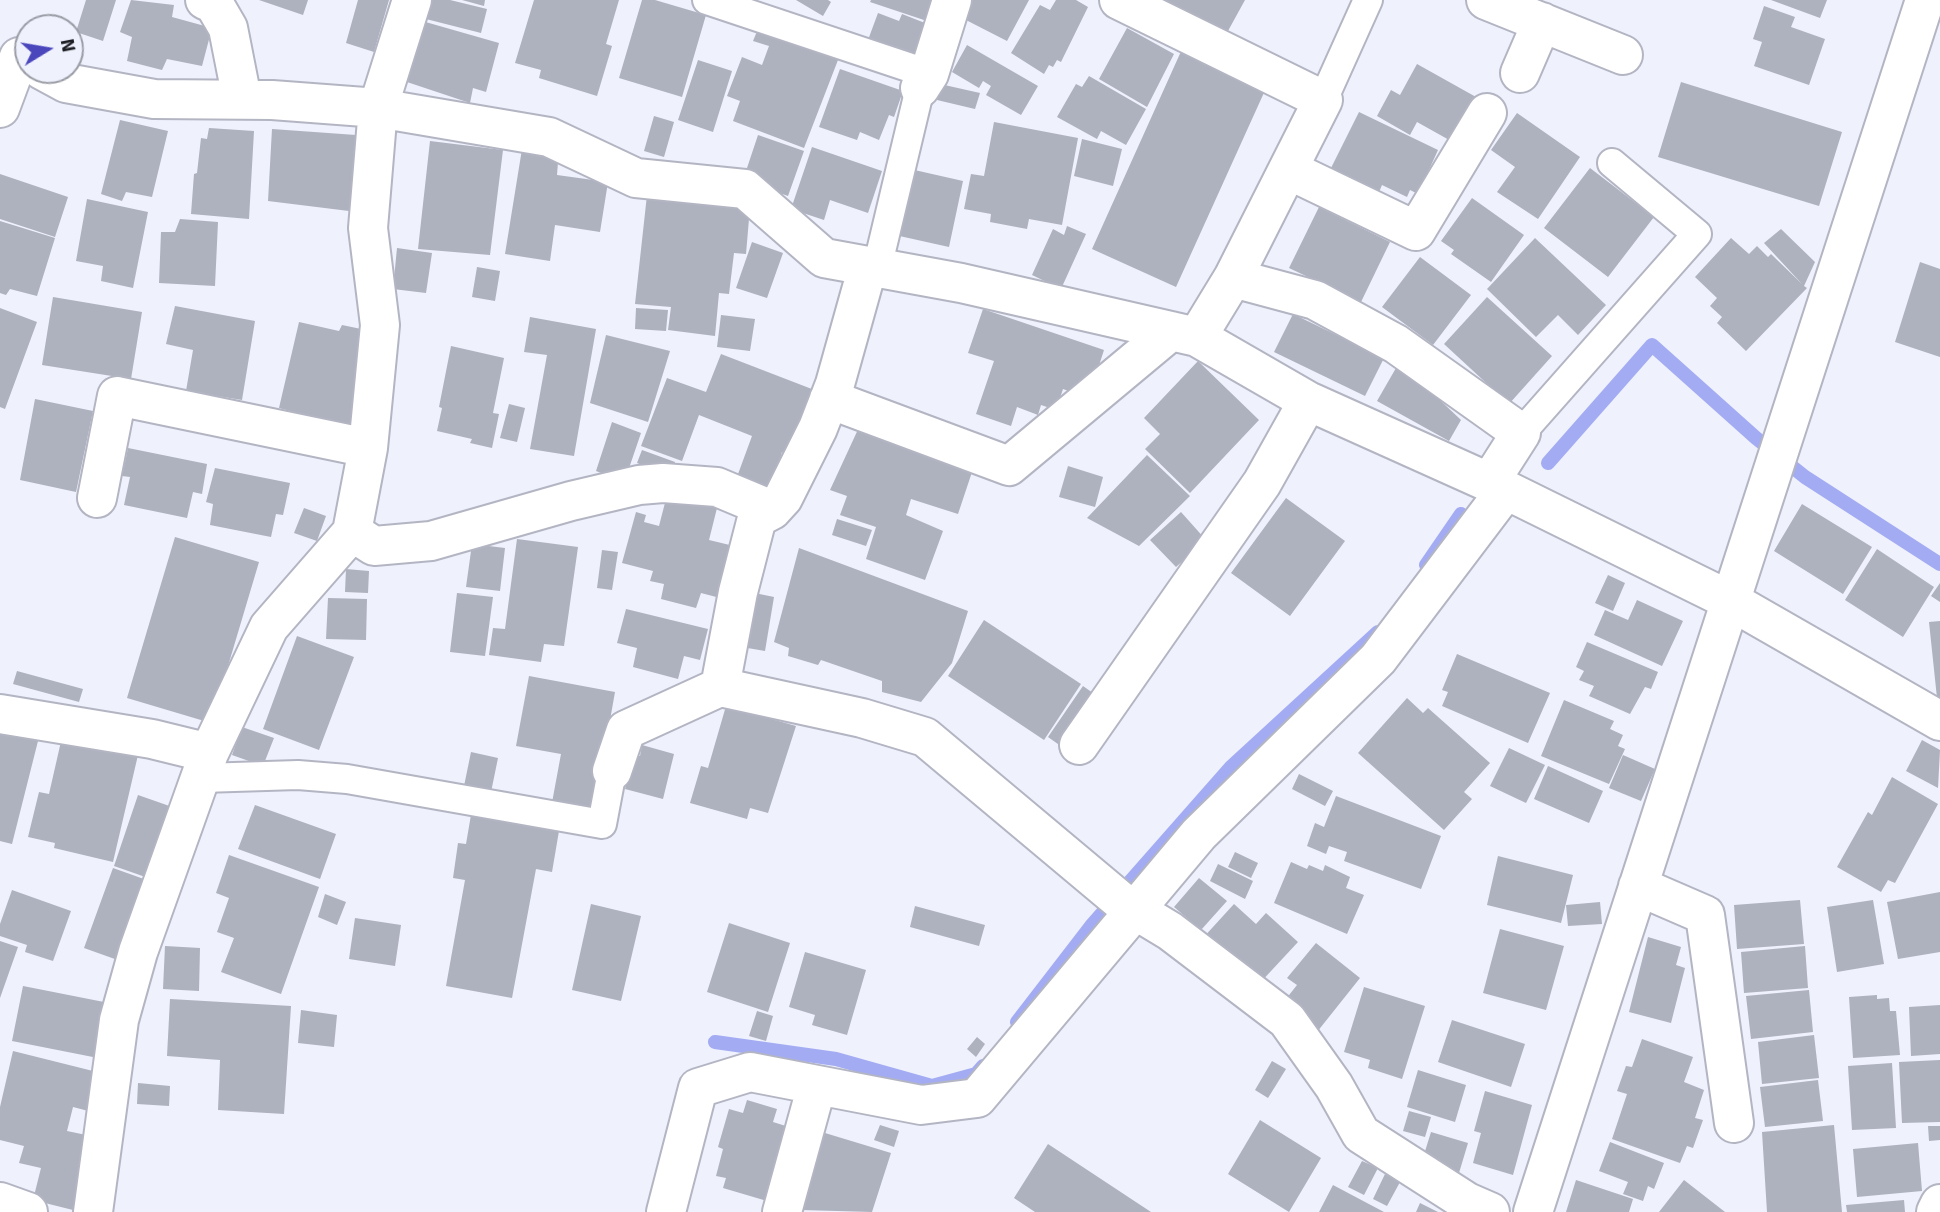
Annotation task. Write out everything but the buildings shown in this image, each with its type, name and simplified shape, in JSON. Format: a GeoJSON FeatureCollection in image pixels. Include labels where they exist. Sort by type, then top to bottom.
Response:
{"type":"FeatureCollection","features":[{"type":"Feature","properties":{"kind":"street"},"geometry":{"type":"LineString","coordinates":[[205,0],[214,4],[229,28],[242,99]]}},
{"type":"Feature","properties":{"kind":"street"},"geometry":{"type":"LineString","coordinates":[[93,1212],[119,1020],[138,952],[206,766],[269,627],[352,532],[368,448],[380,326],[368,228],[378,108],[412,0]]}},
{"type":"Feature","properties":{"kind":"street"},"geometry":{"type":"LineString","coordinates":[[925,81],[952,0]]}},
{"type":"Feature","properties":{"kind":"street"},"geometry":{"type":"LineString","coordinates":[[829,399],[1009,466],[1184,334],[1233,278],[1323,100],[1119,0]]}},
{"type":"Feature","properties":{"kind":"street"},"geometry":{"type":"LineString","coordinates":[[1486,0],[1623,55]]}},
{"type":"Feature","properties":{"kind":"street"},"geometry":{"type":"LineString","coordinates":[[1534,1212],[1925,0]]}},
{"type":"Feature","properties":{"kind":"street"},"geometry":{"type":"LineString","coordinates":[[1520,73],[1542,22]]}},
{"type":"Feature","properties":{"kind":"street"},"geometry":{"type":"LineString","coordinates":[[0,108],[14,77]]}},
{"type":"Feature","properties":{"kind":"street"},"geometry":{"type":"LineString","coordinates":[[71,84],[153,99],[242,99],[378,108],[549,136],[636,178],[745,189],[824,258],[961,283],[1184,334],[1308,401],[1498,487],[1730,600],[1940,721]]}},
{"type":"Feature","properties":{"kind":"street"},"geometry":{"type":"LineString","coordinates":[[1289,170],[1416,230],[1487,113]]}},
{"type":"Feature","properties":{"kind":"street"},"geometry":{"type":"LineString","coordinates":[[720,687],[738,592],[757,518],[772,510],[783,498],[804,459],[829,399],[873,267]]}},
{"type":"Feature","properties":{"kind":"street"},"geometry":{"type":"LineString","coordinates":[[666,1212],[698,1088],[750,1072],[921,1105],[977,1098],[1119,899],[1199,834],[1378,659],[1498,487],[1521,433],[1396,344],[1315,300],[1233,278]]}},
{"type":"Feature","properties":{"kind":"street"},"geometry":{"type":"LineString","coordinates":[[97,498],[117,396],[368,448]]}},
{"type":"Feature","properties":{"kind":"street"},"geometry":{"type":"LineString","coordinates":[[1079,745],[1262,483],[1308,401]]}},
{"type":"Feature","properties":{"kind":"street"},"geometry":{"type":"LineString","coordinates":[[352,532],[374,546],[431,541],[571,501],[639,485],[663,483],[717,487],[772,510]]}},
{"type":"Feature","properties":{"kind":"street"},"geometry":{"type":"LineString","coordinates":[[612,771],[626,730],[720,687],[862,718],[925,737],[1119,899],[1170,931],[1287,1020],[1334,1086],[1361,1134],[1467,1202],[1490,1212]]}},
{"type":"Feature","properties":{"kind":"street"},"geometry":{"type":"LineString","coordinates":[[0,714],[152,739],[206,766]]}},
{"type":"Feature","properties":{"kind":"street"},"geometry":{"type":"LineString","coordinates":[[1638,886],[1704,915],[1734,1124]]}},
{"type":"Feature","properties":{"kind":"street"},"geometry":{"type":"LineString","coordinates":[[782,1212],[817,1085]]}},
{"type":"Feature","properties":{"kind":"street"},"geometry":{"type":"LineString","coordinates":[[0,1202],[28,1212]]}},
{"type":"Feature","properties":{"kind":"street"},"geometry":{"type":"LineString","coordinates":[[1936,1212],[1940,1204]]}},
{"type":"Feature","properties":{"kind":"lane"},"geometry":{"type":"LineString","coordinates":[[707,0],[925,81],[873,267]]}},
{"type":"Feature","properties":{"kind":"lane"},"geometry":{"type":"LineString","coordinates":[[1323,100],[1368,0]]}},
{"type":"Feature","properties":{"kind":"lane"},"geometry":{"type":"LineString","coordinates":[[1521,433],[1697,234],[1612,163]]}},
{"type":"Feature","properties":{"kind":"lane"},"geometry":{"type":"LineString","coordinates":[[206,766],[347,779],[602,824],[612,771]]}},
{"type":"Feature","properties":{"kind":"waterway"},"geometry":{"type":"LineString","coordinates":[[1548,463],[1652,345],[1756,438],[1805,477],[1940,564]]}},
{"type":"Feature","properties":{"kind":"waterway"},"geometry":{"type":"LineString","coordinates":[[1426,565],[1461,514]]}},
{"type":"Feature","properties":{"kind":"waterway"},"geometry":{"type":"LineString","coordinates":[[1017,1022],[1091,926],[1231,767],[1378,632]]}},
{"type":"Feature","properties":{"kind":"waterway"},"geometry":{"type":"LineString","coordinates":[[715,1042],[836,1059],[932,1086],[976,1074],[983,1066]]}}]}
